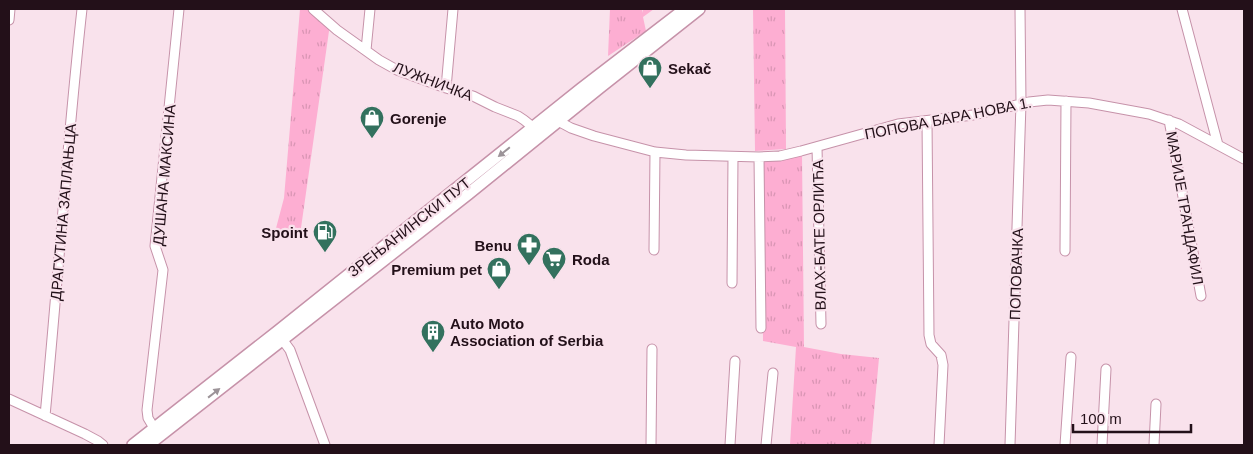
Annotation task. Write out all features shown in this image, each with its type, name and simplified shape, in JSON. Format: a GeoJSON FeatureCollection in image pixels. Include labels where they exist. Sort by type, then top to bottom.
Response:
{"type":"FeatureCollection","features":[{"type":"Feature","properties":{"kind":"main road","name":"ЗРЕЊАНИНСКИ ПУТ"},"geometry":{"type":"LineString","coordinates":[[148,445],[280,336],[357,268],[581,89],[685,9]]}},
{"type":"Feature","properties":{"kind":"main road","name":"ЗРЕЊАНИНСКИ ПУТ"},"geometry":{"type":"LineString","coordinates":[[133,445],[474,189],[699,9]]}},
{"type":"Feature","properties":{"kind":"street"},"geometry":{"type":"LineString","coordinates":[[9,20],[10,9]]}},
{"type":"Feature","properties":{"kind":"street","name":"ДРАГУТИНА ЗАПЛАЊЦА"},"geometry":{"type":"LineString","coordinates":[[44,416],[82,9]]}},
{"type":"Feature","properties":{"kind":"street","name":"ДУШАНА МАКСИНА"},"geometry":{"type":"LineString","coordinates":[[154,428],[148,418],[147,410],[163,270],[155,246],[180,9]]}},
{"type":"Feature","properties":{"kind":"street","name":"ЛУЖНИЧКА"},"geometry":{"type":"LineString","coordinates":[[313,9],[337,30],[379,60],[397,70],[473,96],[518,116],[534,128]]}},
{"type":"Feature","properties":{"kind":"street"},"geometry":{"type":"LineString","coordinates":[[366,50],[370,9]]}},
{"type":"Feature","properties":{"kind":"street"},"geometry":{"type":"LineString","coordinates":[[446,88],[453,9]]}},
{"type":"Feature","properties":{"kind":"street","name":"ПОПОВАЧКА"},"geometry":{"type":"LineString","coordinates":[[1010,445],[1021,103],[1020,9]]}},
{"type":"Feature","properties":{"kind":"street"},"geometry":{"type":"LineString","coordinates":[[1182,9],[1218,145]]}},
{"type":"Feature","properties":{"kind":"street","name":"ПОПОВА БАРА НОВА 1."},"geometry":{"type":"LineString","coordinates":[[558,121],[594,136],[655,152],[686,155],[759,157],[786,154],[817,147],[913,121],[978,114],[1021,103],[1042,100],[1066,101],[1134,111],[1169,120],[1244,159]]}},
{"type":"Feature","properties":{"kind":"street"},"geometry":{"type":"LineString","coordinates":[[1064,251],[1066,101]]}},
{"type":"Feature","properties":{"kind":"street"},"geometry":{"type":"LineString","coordinates":[[927,120],[929,339],[942,358],[943,377],[939,445]]}},
{"type":"Feature","properties":{"kind":"street","name":"МАРИЈЕ ТРАНДАФИЛ"},"geometry":{"type":"LineString","coordinates":[[1169,120],[1201,296]]}},
{"type":"Feature","properties":{"kind":"street","name":"ВЛАХ-БАТЕ ОРЛИЋА"},"geometry":{"type":"LineString","coordinates":[[817,147],[821,324]]}},
{"type":"Feature","properties":{"kind":"street"},"geometry":{"type":"LineString","coordinates":[[654,250],[655,152]]}},
{"type":"Feature","properties":{"kind":"street"},"geometry":{"type":"LineString","coordinates":[[732,283],[733,157]]}},
{"type":"Feature","properties":{"kind":"street"},"geometry":{"type":"LineString","coordinates":[[759,157],[761,328]]}},
{"type":"Feature","properties":{"kind":"street"},"geometry":{"type":"LineString","coordinates":[[280,336],[290,350],[325,445]]}},
{"type":"Feature","properties":{"kind":"street"},"geometry":{"type":"LineString","coordinates":[[651,445],[652,349]]}},
{"type":"Feature","properties":{"kind":"street"},"geometry":{"type":"LineString","coordinates":[[1065,445],[1071,357]]}},
{"type":"Feature","properties":{"kind":"street"},"geometry":{"type":"LineString","coordinates":[[730,445],[735,360]]}},
{"type":"Feature","properties":{"kind":"street"},"geometry":{"type":"LineString","coordinates":[[1102,445],[1106,369]]}},
{"type":"Feature","properties":{"kind":"street"},"geometry":{"type":"LineString","coordinates":[[766,445],[773,373]]}},
{"type":"Feature","properties":{"kind":"street"},"geometry":{"type":"LineString","coordinates":[[9,399],[92,437],[103,445]]}},
{"type":"Feature","properties":{"kind":"street"},"geometry":{"type":"LineString","coordinates":[[1154,445],[1156,404]]}},
{"type":"Feature","properties":{"kind":"green space"},"geometry":{"type":"Polygon","coordinates":[[[300,9],[313,9],[330,24],[300,235],[275,232],[284,198],[300,9]]]}},
{"type":"Feature","properties":{"kind":"green space"},"geometry":{"type":"Polygon","coordinates":[[[610,9],[642,9],[643,13],[643,9],[654,9],[643,17],[646,31],[608,56],[610,9]]]}},
{"type":"Feature","properties":{"kind":"green space"},"geometry":{"type":"Polygon","coordinates":[[[753,9],[785,9],[786,149],[755,151],[753,9]]]}},
{"type":"Feature","properties":{"kind":"green space"},"geometry":{"type":"Polygon","coordinates":[[[802,154],[804,347],[841,354],[879,358],[871,445],[790,445],[796,347],[763,341],[762,159],[802,154]]]}},
{"type":"Feature","properties":{"kind":"place","name":"Sekač"},"geometry":{"type":"Point","coordinates":[650,89]}},
{"type":"Feature","properties":{"kind":"place","name":"Gorenje"},"geometry":{"type":"Point","coordinates":[372,139]}},
{"type":"Feature","properties":{"kind":"place","name":"Spoint"},"geometry":{"type":"Point","coordinates":[325,253]}},
{"type":"Feature","properties":{"kind":"place","name":"Benu"},"geometry":{"type":"Point","coordinates":[529,266]}},
{"type":"Feature","properties":{"kind":"place","name":"Roda"},"geometry":{"type":"Point","coordinates":[554,280]}},
{"type":"Feature","properties":{"kind":"place","name":"Premium pet"},"geometry":{"type":"Point","coordinates":[499,290]}},
{"type":"Feature","properties":{"kind":"place","name":"Auto Moto Association of Serbia"},"geometry":{"type":"Point","coordinates":[433,353]}}]}
